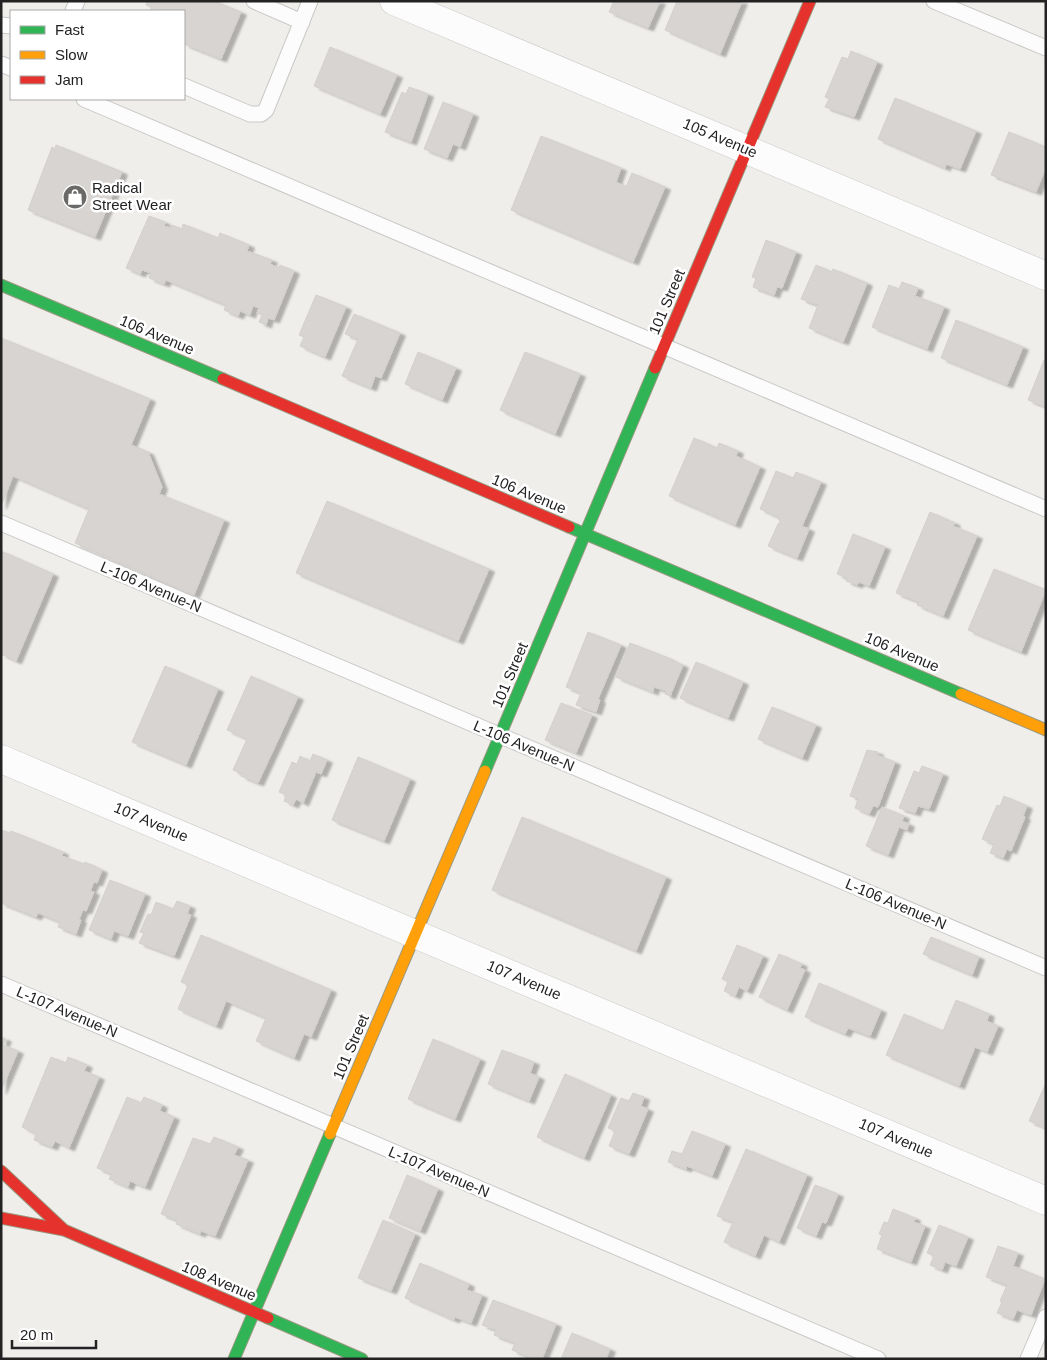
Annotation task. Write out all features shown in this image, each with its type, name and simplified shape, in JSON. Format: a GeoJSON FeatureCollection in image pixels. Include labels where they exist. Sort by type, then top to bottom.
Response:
{"type":"FeatureCollection","features":[{"type":"Feature","properties":{"kind":"street","name":"105 Avenue"},"geometry":{"type":"LineString","coordinates":[[394,1],[1046,276]]}},
{"type":"Feature","properties":{"kind":"street","name":"101 Street"},"geometry":{"type":"LineString","coordinates":[[234,1359],[586,534],[810,1]]}},
{"type":"Feature","properties":{"kind":"street","name":"106 Avenue"},"geometry":{"type":"LineString","coordinates":[[1,285],[1046,730]]}},
{"type":"Feature","properties":{"kind":"street","name":"107 Avenue"},"geometry":{"type":"LineString","coordinates":[[1,758],[1046,1201]]}},
{"type":"Feature","properties":{"kind":"street","name":"108 Avenue"},"geometry":{"type":"LineString","coordinates":[[1,1172],[64,1230]]}},
{"type":"Feature","properties":{"kind":"street","name":"108 Avenue"},"geometry":{"type":"LineString","coordinates":[[1,1218],[64,1230],[362,1359]]}},
{"type":"Feature","properties":{"kind":"lane"},"geometry":{"type":"LineString","coordinates":[[254,1],[302,22]]}},
{"type":"Feature","properties":{"kind":"lane"},"geometry":{"type":"LineString","coordinates":[[185,86],[250,114],[261,114],[266,110],[310,1]]}},
{"type":"Feature","properties":{"kind":"lane"},"geometry":{"type":"LineString","coordinates":[[934,1],[1046,48]]}},
{"type":"Feature","properties":{"kind":"lane"},"geometry":{"type":"LineString","coordinates":[[86,100],[1046,509]]}},
{"type":"Feature","properties":{"kind":"lane","name":"L-106 Avenue-N"},"geometry":{"type":"LineString","coordinates":[[1,523],[1046,968]]}},
{"type":"Feature","properties":{"kind":"lane","name":"L-107 Avenue-N"},"geometry":{"type":"LineString","coordinates":[[1,984],[878,1359]]}},
{"type":"Feature","properties":{"kind":"lane"},"geometry":{"type":"LineString","coordinates":[[1028,1359],[1046,1317]]}},
{"type":"Feature","properties":{"kind":"building"},"geometry":{"type":"Polygon","coordinates":[[[147,1],[214,1],[241,12],[221,59],[185,44],[185,10],[151,10],[152,8],[146,5],[147,1]]]}},
{"type":"Feature","properties":{"kind":"building"},"geometry":{"type":"Polygon","coordinates":[[[614,1],[660,1],[648,28],[609,12],[614,1]]]}},
{"type":"Feature","properties":{"kind":"building"},"geometry":{"type":"Polygon","coordinates":[[[677,1],[742,1],[720,54],[665,30],[677,1]]]}},
{"type":"Feature","properties":{"kind":"building"},"geometry":{"type":"Polygon","coordinates":[[[330,47],[397,75],[380,114],[314,86],[330,47]]]}},
{"type":"Feature","properties":{"kind":"building"},"geometry":{"type":"Polygon","coordinates":[[[851,51],[877,62],[854,117],[825,107],[829,99],[825,97],[842,57],[848,59],[851,51]]]}},
{"type":"Feature","properties":{"kind":"building"},"geometry":{"type":"Polygon","coordinates":[[[409,87],[428,94],[411,142],[385,132],[402,92],[406,94],[409,87]]]}},
{"type":"Feature","properties":{"kind":"building"},"geometry":{"type":"Polygon","coordinates":[[[895,98],[976,131],[960,169],[946,164],[945,168],[878,139],[895,98]]]}},
{"type":"Feature","properties":{"kind":"building"},"geometry":{"type":"Polygon","coordinates":[[[443,102],[473,114],[460,147],[453,144],[447,158],[424,149],[443,102]]]}},
{"type":"Feature","properties":{"kind":"building"},"geometry":{"type":"Polygon","coordinates":[[[1009,132],[1046,147],[1046,167],[1036,192],[991,175],[1009,132]]]}},
{"type":"Feature","properties":{"kind":"building"},"geometry":{"type":"Polygon","coordinates":[[[541,136],[621,168],[616,182],[626,187],[632,173],[665,187],[633,262],[511,210],[541,136]]]}},
{"type":"Feature","properties":{"kind":"building"},"geometry":{"type":"Polygon","coordinates":[[[56,145],[122,172],[95,237],[28,210],[52,147],[55,149],[56,145]]]}},
{"type":"Feature","properties":{"kind":"building"},"geometry":{"type":"Polygon","coordinates":[[[149,216],[165,222],[164,226],[171,228],[172,225],[182,229],[183,224],[218,238],[220,233],[249,245],[247,251],[272,260],[270,264],[279,268],[280,265],[294,271],[274,320],[268,318],[266,325],[259,322],[262,315],[257,313],[259,308],[253,306],[250,315],[240,311],[238,316],[224,310],[226,305],[166,280],[164,284],[149,278],[151,273],[142,270],[140,274],[126,268],[149,216]]]}},
{"type":"Feature","properties":{"kind":"building"},"geometry":{"type":"Polygon","coordinates":[[[766,240],[796,252],[782,288],[777,287],[774,295],[753,287],[756,278],[752,277],[766,240]]]}},
{"type":"Feature","properties":{"kind":"building"},"geometry":{"type":"Polygon","coordinates":[[[816,265],[832,272],[833,269],[867,283],[843,342],[809,328],[818,305],[801,299],[816,265]]]}},
{"type":"Feature","properties":{"kind":"building"},"geometry":{"type":"Polygon","coordinates":[[[902,282],[918,288],[915,296],[944,307],[927,349],[872,327],[889,285],[899,289],[902,282]]]}},
{"type":"Feature","properties":{"kind":"building"},"geometry":{"type":"Polygon","coordinates":[[[316,295],[346,307],[325,357],[300,346],[304,337],[299,335],[316,295]]]}},
{"type":"Feature","properties":{"kind":"building"},"geometry":{"type":"Polygon","coordinates":[[[354,314],[400,333],[381,378],[375,376],[371,388],[342,376],[358,339],[345,334],[354,314]]]}},
{"type":"Feature","properties":{"kind":"building"},"geometry":{"type":"Polygon","coordinates":[[[956,320],[1023,347],[1007,385],[941,358],[956,320]]]}},
{"type":"Feature","properties":{"kind":"building"},"geometry":{"type":"Polygon","coordinates":[[[1,338],[150,399],[131,445],[148,452],[162,487],[159,494],[224,520],[194,595],[75,543],[89,509],[13,476],[1,506],[1,338]]]}},
{"type":"Feature","properties":{"kind":"building"},"geometry":{"type":"Polygon","coordinates":[[[418,352],[456,368],[442,400],[405,384],[418,352]]]}},
{"type":"Feature","properties":{"kind":"building"},"geometry":{"type":"Polygon","coordinates":[[[525,352],[580,374],[555,434],[500,410],[525,352]]]}},
{"type":"Feature","properties":{"kind":"building"},"geometry":{"type":"Polygon","coordinates":[[[1044,360],[1046,361],[1046,407],[1028,400],[1044,360]]]}},
{"type":"Feature","properties":{"kind":"building"},"geometry":{"type":"Polygon","coordinates":[[[694,438],[717,448],[719,443],[738,451],[736,456],[760,467],[735,525],[669,496],[694,438]]]}},
{"type":"Feature","properties":{"kind":"building"},"geometry":{"type":"Polygon","coordinates":[[[776,471],[793,478],[796,472],[821,482],[802,526],[809,529],[797,558],[768,546],[780,522],[778,517],[760,509],[776,471]]]}},
{"type":"Feature","properties":{"kind":"building"},"geometry":{"type":"Polygon","coordinates":[[[327,501],[489,569],[458,641],[296,573],[327,501]]]}},
{"type":"Feature","properties":{"kind":"building"},"geometry":{"type":"Polygon","coordinates":[[[930,512],[955,523],[953,526],[977,536],[943,616],[917,605],[919,602],[896,593],[930,512]]]}},
{"type":"Feature","properties":{"kind":"building"},"geometry":{"type":"Polygon","coordinates":[[[853,534],[885,547],[869,586],[859,582],[857,585],[846,581],[847,578],[837,574],[853,534]]]}},
{"type":"Feature","properties":{"kind":"building"},"geometry":{"type":"Polygon","coordinates":[[[1,551],[53,574],[16,661],[1,654],[1,551]]]}},
{"type":"Feature","properties":{"kind":"building"},"geometry":{"type":"Polygon","coordinates":[[[994,569],[1046,590],[1021,652],[968,630],[994,569]]]}},
{"type":"Feature","properties":{"kind":"building"},"geometry":{"type":"Polygon","coordinates":[[[588,632],[621,645],[598,699],[600,700],[596,712],[576,705],[581,693],[566,687],[588,632]]]}},
{"type":"Feature","properties":{"kind":"building"},"geometry":{"type":"Polygon","coordinates":[[[630,643],[683,665],[670,696],[665,694],[666,691],[654,687],[653,692],[616,677],[630,643]]]}},
{"type":"Feature","properties":{"kind":"building"},"geometry":{"type":"Polygon","coordinates":[[[696,662],[743,682],[728,718],[680,698],[696,662]]]}},
{"type":"Feature","properties":{"kind":"building"},"geometry":{"type":"Polygon","coordinates":[[[165,666],[218,689],[186,765],[132,742],[165,666]]]}},
{"type":"Feature","properties":{"kind":"building"},"geometry":{"type":"Polygon","coordinates":[[[251,676],[298,697],[258,783],[241,776],[242,774],[233,770],[247,739],[227,730],[251,676]]]}},
{"type":"Feature","properties":{"kind":"building"},"geometry":{"type":"Polygon","coordinates":[[[561,703],[592,715],[576,753],[545,740],[561,703]]]}},
{"type":"Feature","properties":{"kind":"building"},"geometry":{"type":"Polygon","coordinates":[[[772,707],[816,725],[802,758],[758,739],[772,707]]]}},
{"type":"Feature","properties":{"kind":"building"},"geometry":{"type":"Polygon","coordinates":[[[867,750],[878,752],[877,755],[895,762],[878,807],[873,806],[869,814],[855,808],[858,799],[850,796],[867,750]]]}},
{"type":"Feature","properties":{"kind":"building"},"geometry":{"type":"Polygon","coordinates":[[[313,754],[327,760],[321,774],[316,772],[303,803],[296,799],[293,805],[284,801],[286,795],[279,792],[292,762],[297,764],[300,756],[310,761],[313,754]]]}},
{"type":"Feature","properties":{"kind":"building"},"geometry":{"type":"Polygon","coordinates":[[[358,757],[410,779],[384,841],[332,820],[358,757]]]}},
{"type":"Feature","properties":{"kind":"building"},"geometry":{"type":"Polygon","coordinates":[[[922,766],[943,774],[929,809],[918,806],[915,813],[899,808],[914,771],[919,773],[922,766]]]}},
{"type":"Feature","properties":{"kind":"building"},"geometry":{"type":"Polygon","coordinates":[[[1004,796],[1027,806],[1023,816],[1025,817],[1011,851],[1007,849],[1003,858],[990,853],[994,844],[982,839],[997,805],[1000,806],[1004,796]]]}},
{"type":"Feature","properties":{"kind":"building"},"geometry":{"type":"Polygon","coordinates":[[[882,807],[904,816],[902,821],[909,824],[907,830],[899,827],[888,855],[866,846],[882,807]]]}},
{"type":"Feature","properties":{"kind":"building"},"geometry":{"type":"Polygon","coordinates":[[[522,817],[666,877],[636,951],[492,890],[522,817]]]}},
{"type":"Feature","properties":{"kind":"building"},"geometry":{"type":"Polygon","coordinates":[[[1,830],[10,833],[11,831],[63,852],[62,856],[84,864],[85,862],[102,870],[97,883],[94,882],[90,891],[94,892],[86,911],[83,910],[79,919],[81,920],[76,934],[58,927],[60,922],[38,913],[36,917],[1,903],[1,830]]]}},
{"type":"Feature","properties":{"kind":"building"},"geometry":{"type":"Polygon","coordinates":[[[110,880],[145,894],[128,936],[114,931],[111,939],[89,930],[110,880]]]}},
{"type":"Feature","properties":{"kind":"building"},"geometry":{"type":"Polygon","coordinates":[[[177,901],[190,906],[187,914],[191,915],[174,956],[139,943],[144,933],[140,932],[148,914],[151,915],[156,902],[173,909],[177,901]]]}},
{"type":"Feature","properties":{"kind":"building"},"geometry":{"type":"Polygon","coordinates":[[[201,935],[331,990],[311,1037],[304,1034],[294,1058],[256,1041],[266,1018],[226,1001],[216,1026],[178,1009],[188,985],[181,982],[201,935]]]}},
{"type":"Feature","properties":{"kind":"building"},"geometry":{"type":"Polygon","coordinates":[[[931,937],[979,957],[972,975],[923,954],[931,937]]]}},
{"type":"Feature","properties":{"kind":"building"},"geometry":{"type":"Polygon","coordinates":[[[737,945],[763,956],[747,991],[739,987],[735,996],[724,991],[728,982],[722,979],[737,945]]]}},
{"type":"Feature","properties":{"kind":"building"},"geometry":{"type":"Polygon","coordinates":[[[779,954],[802,964],[800,968],[805,970],[787,1010],[759,997],[779,954]]]}},
{"type":"Feature","properties":{"kind":"building"},"geometry":{"type":"Polygon","coordinates":[[[819,983],[881,1010],[870,1036],[848,1028],[845,1034],[805,1017],[819,983]]]}},
{"type":"Feature","properties":{"kind":"building"},"geometry":{"type":"Polygon","coordinates":[[[956,1000],[989,1014],[987,1021],[998,1026],[987,1052],[975,1047],[959,1086],[886,1055],[904,1014],[943,1031],[956,1000]]]}},
{"type":"Feature","properties":{"kind":"building"},"geometry":{"type":"Polygon","coordinates":[[[1,1037],[6,1039],[3,1045],[18,1051],[1,1091],[1,1037]]]}},
{"type":"Feature","properties":{"kind":"building"},"geometry":{"type":"Polygon","coordinates":[[[433,1039],[480,1059],[455,1119],[408,1099],[433,1039]]]}},
{"type":"Feature","properties":{"kind":"building"},"geometry":{"type":"Polygon","coordinates":[[[502,1050],[534,1062],[530,1073],[539,1077],[529,1101],[488,1084],[502,1050]]]}},
{"type":"Feature","properties":{"kind":"building"},"geometry":{"type":"Polygon","coordinates":[[[51,1057],[66,1063],[68,1057],[87,1065],[84,1071],[99,1077],[69,1148],[55,1141],[52,1147],[34,1140],[36,1134],[22,1127],[51,1057]]]}},
{"type":"Feature","properties":{"kind":"building"},"geometry":{"type":"Polygon","coordinates":[[[565,1074],[611,1095],[584,1158],[537,1137],[565,1074]]]}},
{"type":"Feature","properties":{"kind":"building"},"geometry":{"type":"Polygon","coordinates":[[[1046,1083],[1046,1128],[1029,1121],[1046,1083]]]}},
{"type":"Feature","properties":{"kind":"building"},"geometry":{"type":"Polygon","coordinates":[[[633,1093],[644,1097],[641,1106],[648,1109],[629,1154],[609,1146],[615,1131],[608,1128],[621,1098],[629,1101],[633,1093]]]}},
{"type":"Feature","properties":{"kind":"building"},"geometry":{"type":"Polygon","coordinates":[[[127,1097],[141,1103],[144,1097],[162,1105],[160,1111],[174,1117],[145,1187],[130,1181],[128,1187],[109,1179],[112,1174],[97,1168],[127,1097]]]}},
{"type":"Feature","properties":{"kind":"building"},"geometry":{"type":"Polygon","coordinates":[[[692,1131],[725,1144],[712,1176],[687,1166],[686,1169],[668,1162],[672,1151],[682,1154],[692,1131]]]}},
{"type":"Feature","properties":{"kind":"building"},"geometry":{"type":"Polygon","coordinates":[[[214,1137],[238,1147],[234,1155],[248,1160],[215,1236],[201,1231],[200,1234],[176,1224],[177,1220],[161,1214],[193,1138],[210,1144],[214,1137]]]}},
{"type":"Feature","properties":{"kind":"building"},"geometry":{"type":"Polygon","coordinates":[[[746,1149],[807,1175],[779,1242],[764,1235],[755,1256],[724,1242],[733,1222],[717,1216],[746,1149]]]}},
{"type":"Feature","properties":{"kind":"building"},"geometry":{"type":"Polygon","coordinates":[[[407,1175],[438,1189],[420,1231],[389,1218],[407,1175]]]}},
{"type":"Feature","properties":{"kind":"building"},"geometry":{"type":"Polygon","coordinates":[[[815,1185],[838,1194],[826,1223],[822,1222],[816,1236],[797,1228],[815,1185]]]}},
{"type":"Feature","properties":{"kind":"building"},"geometry":{"type":"Polygon","coordinates":[[[893,1209],[915,1218],[914,1222],[925,1226],[911,1262],[877,1249],[882,1235],[879,1234],[884,1222],[888,1223],[893,1209]]]}},
{"type":"Feature","properties":{"kind":"building"},"geometry":{"type":"Polygon","coordinates":[[[383,1220],[415,1234],[391,1291],[358,1278],[383,1220]]]}},
{"type":"Feature","properties":{"kind":"building"},"geometry":{"type":"Polygon","coordinates":[[[939,1225],[968,1237],[956,1266],[945,1262],[942,1270],[930,1265],[934,1256],[927,1253],[939,1225]]]}},
{"type":"Feature","properties":{"kind":"building"},"geometry":{"type":"Polygon","coordinates":[[[998,1246],[1018,1253],[1013,1266],[1045,1279],[1031,1315],[1017,1310],[1013,1319],[997,1313],[1007,1285],[986,1277],[998,1246]]]}},
{"type":"Feature","properties":{"kind":"building"},"geometry":{"type":"Polygon","coordinates":[[[420,1263],[469,1284],[467,1290],[482,1295],[471,1323],[455,1317],[454,1320],[405,1298],[420,1263]]]}},
{"type":"Feature","properties":{"kind":"building"},"geometry":{"type":"Polygon","coordinates":[[[493,1300],[556,1324],[542,1359],[534,1359],[512,1350],[515,1343],[494,1335],[496,1330],[482,1325],[493,1300]]]}},
{"type":"Feature","properties":{"kind":"building"},"geometry":{"type":"Polygon","coordinates":[[[572,1333],[610,1349],[606,1359],[561,1359],[572,1333]]]}},
{"type":"Feature","properties":{"kind":"traffic: fast"},"geometry":{"type":"LineString","coordinates":[[1,285],[223,379]]}},
{"type":"Feature","properties":{"kind":"traffic: fast"},"geometry":{"type":"LineString","coordinates":[[485,771],[655,368]]}},
{"type":"Feature","properties":{"kind":"traffic: fast"},"geometry":{"type":"LineString","coordinates":[[569,527],[961,694]]}},
{"type":"Feature","properties":{"kind":"traffic: fast"},"geometry":{"type":"LineString","coordinates":[[234,1359],[330,1134]]}},
{"type":"Feature","properties":{"kind":"traffic: fast"},"geometry":{"type":"LineString","coordinates":[[268,1318],[362,1359]]}},
{"type":"Feature","properties":{"kind":"traffic: slow"},"geometry":{"type":"LineString","coordinates":[[961,694],[1046,730]]}},
{"type":"Feature","properties":{"kind":"traffic: slow"},"geometry":{"type":"LineString","coordinates":[[330,1134],[485,771]]}},
{"type":"Feature","properties":{"kind":"traffic: jam"},"geometry":{"type":"LineString","coordinates":[[655,368],[810,1]]}},
{"type":"Feature","properties":{"kind":"traffic: jam"},"geometry":{"type":"LineString","coordinates":[[223,379],[569,527]]}},
{"type":"Feature","properties":{"kind":"traffic: jam"},"geometry":{"type":"LineString","coordinates":[[1,1171],[64,1230]]}},
{"type":"Feature","properties":{"kind":"traffic: jam"},"geometry":{"type":"LineString","coordinates":[[1,1218],[64,1230],[268,1318]]}},
{"type":"Feature","properties":{"kind":"place","name":"Radical Street Wear"},"geometry":{"type":"Point","coordinates":[75,197]}}]}
